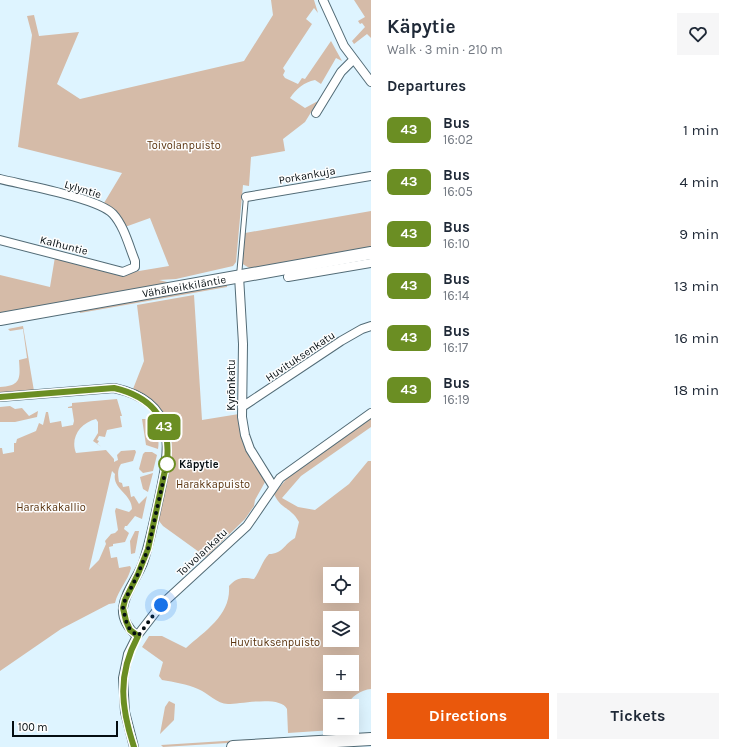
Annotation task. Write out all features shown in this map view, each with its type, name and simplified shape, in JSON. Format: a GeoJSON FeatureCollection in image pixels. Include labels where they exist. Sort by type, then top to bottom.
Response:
{"type":"FeatureCollection","features":[{"type":"Feature","properties":{"kind":"street"},"geometry":{"type":"LineString","coordinates":[[323,0],[336,31],[353,60],[371,82]]}},
{"type":"Feature","properties":{"kind":"street"},"geometry":{"type":"LineString","coordinates":[[316,113],[341,72],[353,60]]}},
{"type":"Feature","properties":{"kind":"street","name":"Porkankuja"},"geometry":{"type":"LineString","coordinates":[[246,197],[371,176]]}},
{"type":"Feature","properties":{"kind":"street","name":"Lylyntie"},"geometry":{"type":"LineString","coordinates":[[0,179],[92,202],[107,208],[118,222],[135,261],[135,267],[123,272]]}},
{"type":"Feature","properties":{"kind":"street","name":"Kalhuntie"},"geometry":{"type":"LineString","coordinates":[[0,240],[123,272]]}},
{"type":"Feature","properties":{"kind":"street","name":"Vähäheikkiläntie"},"geometry":{"type":"LineString","coordinates":[[0,319],[239,276],[370,258]]}},
{"type":"Feature","properties":{"kind":"street","name":"Vähäheikkiläntie"},"geometry":{"type":"LineString","coordinates":[[288,277],[370,258]]}},
{"type":"Feature","properties":{"kind":"street","name":"Kyrönkatu"},"geometry":{"type":"LineString","coordinates":[[239,276],[243,344],[242,407],[245,435],[250,449],[273,486]]}},
{"type":"Feature","properties":{"kind":"street","name":"Huvituksenkatu"},"geometry":{"type":"LineString","coordinates":[[242,407],[341,340],[371,326]]}},
{"type":"Feature","properties":{"kind":"street"},"geometry":{"type":"LineString","coordinates":[[0,397],[114,388],[140,397],[151,405],[160,416],[167,438],[167,461],[148,549],[125,600],[123,608],[130,630],[138,636]]}},
{"type":"Feature","properties":{"kind":"street","name":"Toivolankatu"},"geometry":{"type":"LineString","coordinates":[[134,747],[124,706],[123,678],[128,654],[138,636],[161,605],[247,526],[273,486],[280,478],[371,413]]}},
{"type":"Feature","properties":{"kind":"street"},"geometry":{"type":"LineString","coordinates":[[233,747],[371,739]]}},
{"type":"Feature","properties":{"kind":"lane"},"geometry":{"type":"LineString","coordinates":[[239,276],[246,197]]}},
{"type":"Feature","properties":{"kind":"green space","name":"Toivolanpuisto"},"geometry":{"type":"Polygon","coordinates":[[[271,0],[314,0],[318,13],[314,8],[306,19],[312,24],[283,68],[285,71],[283,75],[285,78],[298,84],[302,78],[305,79],[331,41],[342,61],[336,58],[321,84],[315,80],[307,82],[290,98],[305,108],[318,101],[305,122],[283,139],[285,151],[251,157],[249,186],[243,185],[236,262],[233,266],[176,279],[159,280],[171,283],[0,314],[0,275],[50,287],[55,257],[121,272],[133,272],[169,266],[150,218],[125,227],[111,208],[104,203],[122,173],[18,147],[32,35],[27,16],[34,15],[39,36],[79,32],[57,84],[80,99],[244,61],[273,15],[271,0]]]}},
{"type":"Feature","properties":{"kind":"green space"},"geometry":{"type":"Polygon","coordinates":[[[354,0],[371,0],[371,38],[367,34],[354,44],[352,41],[365,27],[358,21],[365,17],[354,0]]]}},
{"type":"Feature","properties":{"kind":"green space"},"geometry":{"type":"Polygon","coordinates":[[[371,211],[371,248],[251,269],[241,263],[246,214],[245,233],[371,211]]]}},
{"type":"Feature","properties":{"kind":"green space"},"geometry":{"type":"Polygon","coordinates":[[[227,282],[227,287],[80,313],[79,311],[227,282]]]}},
{"type":"Feature","properties":{"kind":"green space","name":"Harakkapuisto"},"geometry":{"type":"Polygon","coordinates":[[[194,295],[202,420],[239,414],[265,482],[255,500],[254,506],[245,519],[206,557],[163,526],[159,521],[171,461],[172,444],[169,428],[162,414],[151,401],[133,389],[144,361],[137,305],[194,295]]]}},
{"type":"Feature","properties":{"kind":"green space"},"geometry":{"type":"Polygon","coordinates":[[[23,326],[34,391],[0,394],[0,387],[12,385],[18,380],[20,371],[19,360],[27,358],[23,329],[10,331],[8,329],[23,326]]]}},
{"type":"Feature","properties":{"kind":"green space","name":"Harakkakallio"},"geometry":{"type":"Polygon","coordinates":[[[117,399],[122,416],[120,416],[122,427],[107,430],[105,437],[99,436],[97,440],[99,441],[97,444],[93,441],[98,433],[98,422],[96,419],[85,424],[75,437],[74,447],[76,453],[106,450],[114,459],[114,462],[118,460],[117,455],[121,451],[135,450],[136,452],[133,461],[121,464],[119,468],[119,482],[122,483],[123,487],[129,486],[131,497],[134,496],[139,504],[147,496],[142,519],[135,516],[127,526],[125,526],[124,529],[129,533],[125,542],[113,544],[113,546],[109,547],[111,558],[117,557],[119,568],[130,566],[130,573],[118,594],[115,603],[109,604],[61,629],[0,671],[0,448],[2,448],[3,454],[14,452],[14,443],[16,443],[17,439],[36,431],[39,423],[43,425],[46,412],[48,412],[50,423],[61,421],[62,427],[73,425],[74,421],[72,408],[68,408],[72,406],[72,403],[117,399]],[[112,471],[89,570],[99,560],[106,544],[105,541],[111,534],[118,530],[115,511],[116,508],[129,512],[132,509],[129,499],[116,484],[115,474],[112,471]]]}},
{"type":"Feature","properties":{"kind":"green space"},"geometry":{"type":"Polygon","coordinates":[[[10,406],[15,409],[22,408],[29,416],[38,411],[37,417],[15,422],[0,422],[0,407],[10,406]]]}},
{"type":"Feature","properties":{"kind":"green space","name":"Huvituksenpuisto"},"geometry":{"type":"Polygon","coordinates":[[[371,417],[371,427],[301,476],[282,498],[298,507],[315,510],[349,484],[368,461],[371,461],[371,689],[357,694],[351,699],[323,699],[323,731],[288,733],[287,709],[277,702],[260,701],[224,704],[194,687],[162,680],[159,676],[163,662],[142,647],[149,636],[162,636],[186,648],[209,628],[222,614],[229,596],[229,586],[240,578],[254,579],[269,554],[274,554],[280,551],[295,538],[299,522],[292,513],[280,503],[274,494],[288,477],[371,417]]]}},
{"type":"Feature","properties":{"kind":"green space"},"geometry":{"type":"Polygon","coordinates":[[[142,419],[150,419],[156,430],[158,437],[158,449],[146,445],[142,419]]]}},
{"type":"Feature","properties":{"kind":"green space"},"geometry":{"type":"Polygon","coordinates":[[[145,452],[152,452],[157,455],[153,471],[143,473],[139,469],[143,454],[145,452]]]}},
{"type":"Feature","properties":{"kind":"green space"},"geometry":{"type":"Polygon","coordinates":[[[153,473],[148,492],[143,489],[140,477],[153,473]]]}},
{"type":"Feature","properties":{"kind":"green space"},"geometry":{"type":"Polygon","coordinates":[[[135,531],[139,531],[135,553],[131,554],[130,541],[135,531]]]}},
{"type":"Feature","properties":{"kind":"green space"},"geometry":{"type":"Polygon","coordinates":[[[169,701],[175,704],[174,720],[160,734],[165,707],[169,701]]]}},
{"type":"Feature","properties":{"kind":"green space"},"geometry":{"type":"Polygon","coordinates":[[[323,735],[354,735],[163,747],[161,745],[323,735]]]}},
{"type":"Feature","properties":{"kind":"bus line","name":"43"},"geometry":{"type":"LineString","coordinates":[[0,397],[114,388],[134,394],[146,401],[156,410],[163,422],[168,446],[167,461],[148,549],[125,600],[123,608],[123,614],[130,630],[138,636],[128,654],[123,678],[123,701],[134,747]]}},
{"type":"Feature","properties":{"kind":"place","name":"Käpytie"},"geometry":{"type":"Point","coordinates":[167,464]}},
{"type":"Feature","properties":{"kind":"route"},"geometry":{"type":"LineString","coordinates":[[161,605],[138,636],[130,630],[123,614],[123,608],[125,600],[148,549],[167,464]]}}]}
